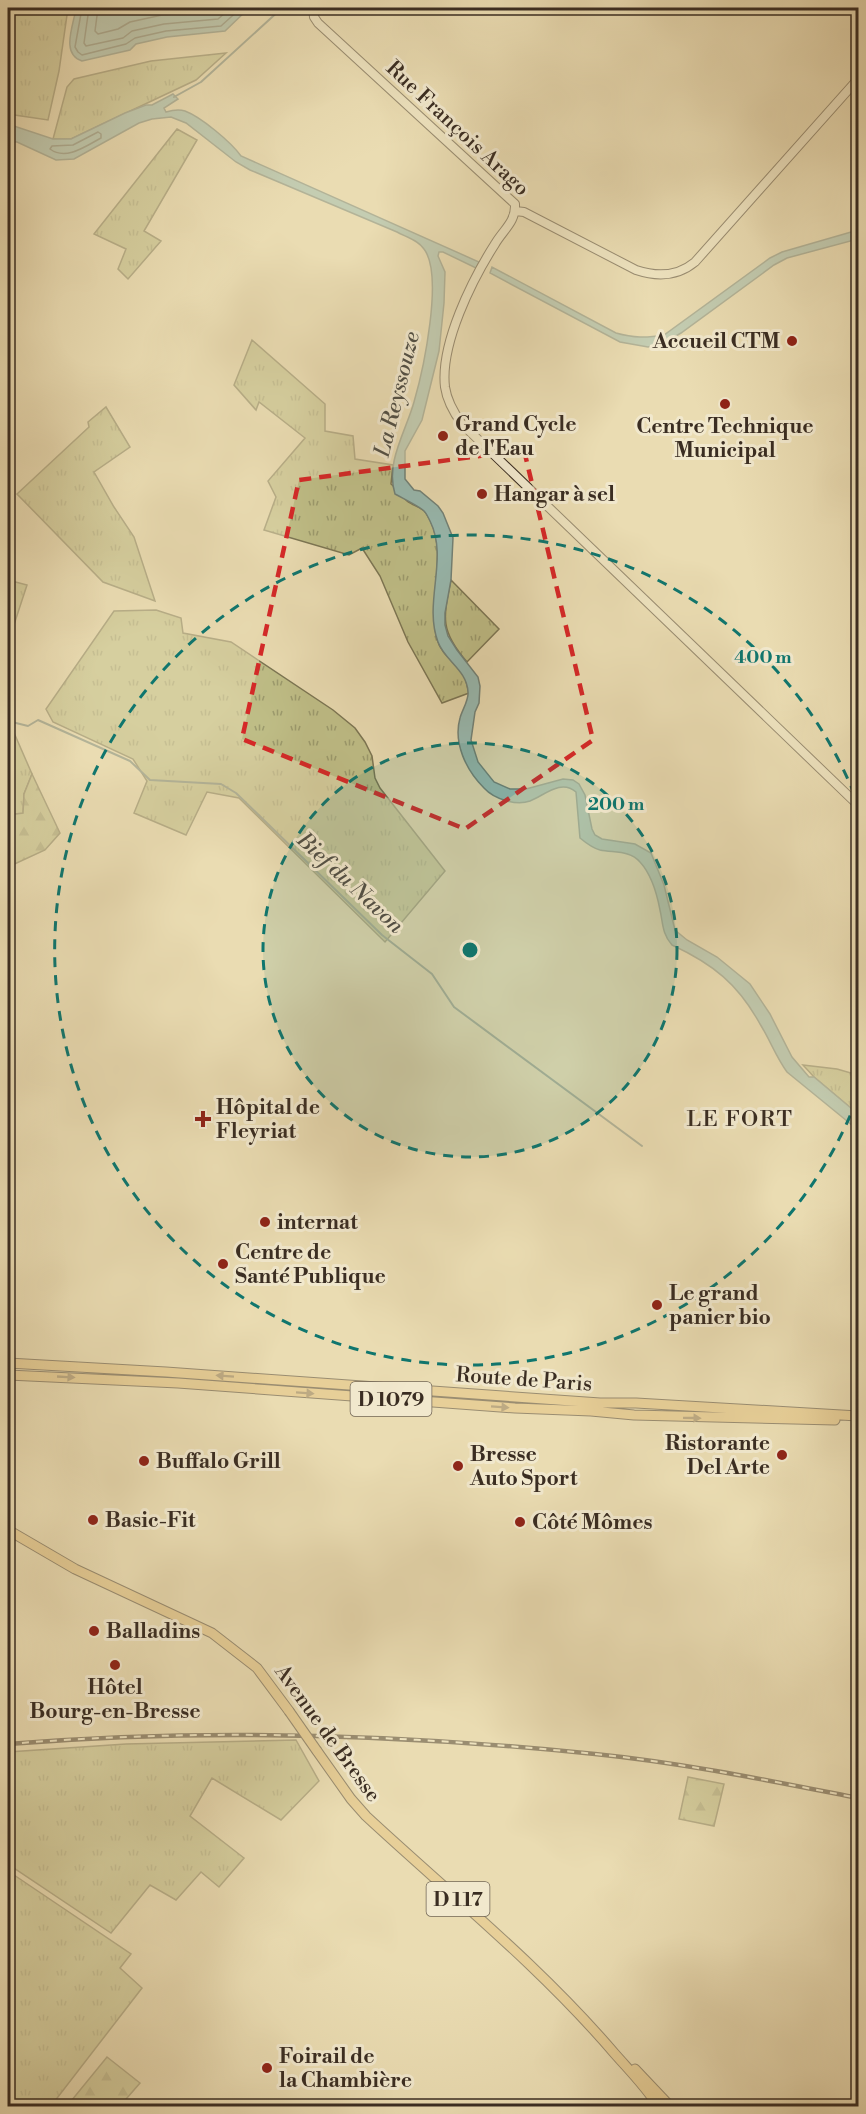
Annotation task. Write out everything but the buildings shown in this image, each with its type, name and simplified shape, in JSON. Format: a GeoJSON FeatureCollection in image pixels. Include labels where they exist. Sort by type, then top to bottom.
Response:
{"type":"FeatureCollection","features":[{"type":"Feature","properties":{"kind":"main road","name":"Route de Paris"},"geometry":{"type":"LineString","coordinates":[[8,1363],[174,1372],[600,1402],[858,1416]]}},
{"type":"Feature","properties":{"kind":"main road","name":"Route de Paris"},"geometry":{"type":"LineString","coordinates":[[8,1375],[178,1383],[633,1415],[858,1421]]}},
{"type":"Feature","properties":{"kind":"main road","name":"Avenue de Bresse"},"geometry":{"type":"LineString","coordinates":[[8,1530],[75,1569],[212,1632],[257,1668],[351,1799],[366,1816],[544,1979],[604,2042],[658,2106]]}},
{"type":"Feature","properties":{"kind":"main road","name":"Avenue de Bresse"},"geometry":{"type":"LineString","coordinates":[[604,2042],[647,2080],[670,2106]]}},
{"type":"Feature","properties":{"kind":"street","name":"Rue François Arago"},"geometry":{"type":"LineString","coordinates":[[313,8],[314,17],[511,199],[515,204],[515,211],[524,213],[636,270],[651,275],[676,273],[695,262],[858,79]]}},
{"type":"Feature","properties":{"kind":"street"},"geometry":{"type":"LineString","coordinates":[[515,211],[514,217],[495,244],[454,324],[445,376],[446,389],[453,410],[462,424],[858,805]]}},
{"type":"Feature","properties":{"kind":"highlighted area"},"geometry":{"type":"Polygon","coordinates":[[[524,450],[593,740],[465,829],[242,739],[299,480],[524,450]]]}},
{"type":"Feature","properties":{"kind":"green space"},"geometry":{"type":"Polygon","coordinates":[[[8,8],[68,8],[59,71],[48,120],[8,114],[8,8]]]}},
{"type":"Feature","properties":{"kind":"green space"},"geometry":{"type":"Polygon","coordinates":[[[226,53],[196,80],[71,139],[53,139],[67,87],[74,79],[151,61],[226,53]]]}},
{"type":"Feature","properties":{"kind":"green space"},"geometry":{"type":"Polygon","coordinates":[[[177,129],[197,140],[144,231],[161,241],[128,279],[118,269],[126,249],[94,234],[177,129]]]}},
{"type":"Feature","properties":{"kind":"green space"},"geometry":{"type":"Polygon","coordinates":[[[252,340],[325,404],[325,431],[353,436],[355,459],[393,465],[391,484],[407,501],[426,513],[437,542],[434,623],[437,639],[442,650],[464,676],[469,693],[442,703],[408,642],[380,576],[362,548],[349,555],[264,530],[276,497],[268,481],[305,438],[259,402],[256,410],[234,385],[252,340]]]}},
{"type":"Feature","properties":{"kind":"green space"},"geometry":{"type":"Polygon","coordinates":[[[106,407],[130,447],[94,472],[134,537],[155,601],[103,582],[17,494],[89,427],[88,422],[106,407]]]}},
{"type":"Feature","properties":{"kind":"green space"},"geometry":{"type":"Polygon","coordinates":[[[8,580],[27,585],[8,643],[8,580]]]}},
{"type":"Feature","properties":{"kind":"green space"},"geometry":{"type":"Polygon","coordinates":[[[451,580],[499,629],[467,662],[452,641],[446,624],[446,604],[451,580]]]}},
{"type":"Feature","properties":{"kind":"green space"},"geometry":{"type":"Polygon","coordinates":[[[156,610],[181,618],[183,633],[231,642],[333,710],[355,728],[365,742],[372,756],[375,778],[380,788],[445,871],[385,942],[239,798],[207,792],[186,835],[134,813],[147,781],[133,759],[53,722],[46,709],[114,611],[156,610]]]}},
{"type":"Feature","properties":{"kind":"green space"},"geometry":{"type":"Polygon","coordinates":[[[8,719],[32,774],[24,794],[23,814],[8,815],[8,719]]]}},
{"type":"Feature","properties":{"kind":"green space"},"geometry":{"type":"Polygon","coordinates":[[[32,774],[60,833],[45,850],[8,867],[8,815],[23,813],[24,794],[32,774]]]}},
{"type":"Feature","properties":{"kind":"green space"},"geometry":{"type":"Polygon","coordinates":[[[803,1065],[837,1069],[858,1075],[858,1114],[814,1077],[803,1065]]]}},
{"type":"Feature","properties":{"kind":"green space"},"geometry":{"type":"Polygon","coordinates":[[[296,1740],[319,1781],[281,1820],[212,1778],[190,1816],[244,1858],[219,1887],[201,1872],[176,1900],[150,1885],[111,1933],[8,1864],[8,1752],[126,1744],[296,1740]]]}},
{"type":"Feature","properties":{"kind":"green space"},"geometry":{"type":"Polygon","coordinates":[[[688,1777],[724,1784],[714,1826],[679,1819],[688,1777]]]}},
{"type":"Feature","properties":{"kind":"green space"},"geometry":{"type":"Polygon","coordinates":[[[14,1875],[131,1954],[120,1968],[142,1988],[51,2106],[8,2106],[8,1883],[14,1875]]]}},
{"type":"Feature","properties":{"kind":"green space"},"geometry":{"type":"Polygon","coordinates":[[[107,2057],[140,2083],[120,2106],[67,2106],[107,2057]]]}},
{"type":"Feature","properties":{"kind":"water"},"geometry":{"type":"Polygon","coordinates":[[[76,8],[249,8],[225,31],[167,37],[136,44],[130,50],[82,61],[75,57],[70,45],[76,8]]]}},
{"type":"Feature","properties":{"kind":"water"},"geometry":{"type":"Polygon","coordinates":[[[173,94],[178,99],[164,108],[166,112],[180,110],[192,114],[215,130],[241,156],[479,262],[476,268],[439,252],[438,256],[445,272],[439,351],[422,420],[405,451],[405,479],[414,490],[420,491],[438,506],[453,538],[451,580],[445,625],[448,636],[478,677],[479,703],[475,712],[471,740],[478,762],[494,782],[510,789],[526,789],[563,779],[573,780],[579,784],[585,795],[595,835],[602,839],[635,844],[651,853],[664,885],[675,930],[687,940],[717,957],[750,984],[770,1014],[792,1057],[809,1077],[814,1077],[858,1114],[858,1130],[787,1072],[752,1010],[733,986],[712,968],[672,945],[665,933],[653,884],[640,862],[632,855],[597,849],[580,838],[576,792],[565,787],[553,789],[530,801],[518,803],[505,800],[488,792],[467,765],[460,746],[458,727],[468,695],[467,684],[441,649],[434,627],[437,565],[435,535],[425,512],[395,494],[393,482],[395,459],[418,388],[430,324],[432,280],[430,262],[424,249],[415,241],[397,232],[250,170],[236,162],[186,123],[171,117],[139,123],[74,159],[56,160],[17,142],[8,141],[8,124],[53,139],[71,139],[125,113],[152,105],[173,94]]]}},
{"type":"Feature","properties":{"kind":"water"},"geometry":{"type":"Polygon","coordinates":[[[858,230],[858,239],[787,258],[774,265],[681,333],[664,343],[648,347],[620,342],[490,273],[492,267],[616,333],[634,337],[658,336],[664,335],[770,258],[782,252],[858,230]]]}},
{"type":"Feature","properties":{"kind":"waterway"},"geometry":{"type":"LineString","coordinates":[[174,97],[201,82],[282,8]]}},
{"type":"Feature","properties":{"kind":"waterway","name":"Bief du Navon"},"geometry":{"type":"LineString","coordinates":[[8,721],[28,726],[38,720],[130,761],[150,780],[221,784],[236,793],[382,935],[432,974],[454,1007],[642,1146]]}},
{"type":"Feature","properties":{"kind":"railway"},"geometry":{"type":"LineString","coordinates":[[8,1744],[81,1739],[228,1735],[448,1742],[522,1747],[661,1762],[858,1798]]}},
{"type":"Feature","properties":{"kind":"place","name":"Accueil CTM"},"geometry":{"type":"Point","coordinates":[792,341]}},
{"type":"Feature","properties":{"kind":"place","name":"Centre Technique Municipal"},"geometry":{"type":"Point","coordinates":[725,404]}},
{"type":"Feature","properties":{"kind":"place","name":"Grand Cycle de l'Eau"},"geometry":{"type":"Point","coordinates":[443,436]}},
{"type":"Feature","properties":{"kind":"place","name":"Hangar à sel"},"geometry":{"type":"Point","coordinates":[482,494]}},
{"type":"Feature","properties":{"kind":"place","name":"Hôpital de Fleyriat"},"geometry":{"type":"Point","coordinates":[203,1119]}},
{"type":"Feature","properties":{"kind":"place","name":"internat"},"geometry":{"type":"Point","coordinates":[265,1222]}},
{"type":"Feature","properties":{"kind":"place","name":"Centre de Santé Publique"},"geometry":{"type":"Point","coordinates":[223,1264]}},
{"type":"Feature","properties":{"kind":"place","name":"Le grand panier bio"},"geometry":{"type":"Point","coordinates":[657,1305]}},
{"type":"Feature","properties":{"kind":"place","name":"Ristorante Del Arte"},"geometry":{"type":"Point","coordinates":[782,1455]}},
{"type":"Feature","properties":{"kind":"place","name":"Buffalo Grill"},"geometry":{"type":"Point","coordinates":[144,1461]}},
{"type":"Feature","properties":{"kind":"place","name":"Bresse Auto Sport"},"geometry":{"type":"Point","coordinates":[458,1466]}},
{"type":"Feature","properties":{"kind":"place","name":"Basic-Fit"},"geometry":{"type":"Point","coordinates":[93,1520]}},
{"type":"Feature","properties":{"kind":"place","name":"Côté Mômes"},"geometry":{"type":"Point","coordinates":[520,1522]}},
{"type":"Feature","properties":{"kind":"place","name":"Balladins"},"geometry":{"type":"Point","coordinates":[94,1631]}},
{"type":"Feature","properties":{"kind":"place","name":"Hôtel Bourg-en-Bresse"},"geometry":{"type":"Point","coordinates":[115,1665]}},
{"type":"Feature","properties":{"kind":"place","name":"Foirail de la Chambière"},"geometry":{"type":"Point","coordinates":[267,2068]}},
{"type":"Feature","properties":{"kind":"district","name":"LE FORT"},"geometry":{"type":"Point","coordinates":[740,1118]}},
{"type":"Feature","properties":{"kind":"water label","name":"La Reyssouze"},"geometry":{"type":"Point","coordinates":[396,394]}}]}
